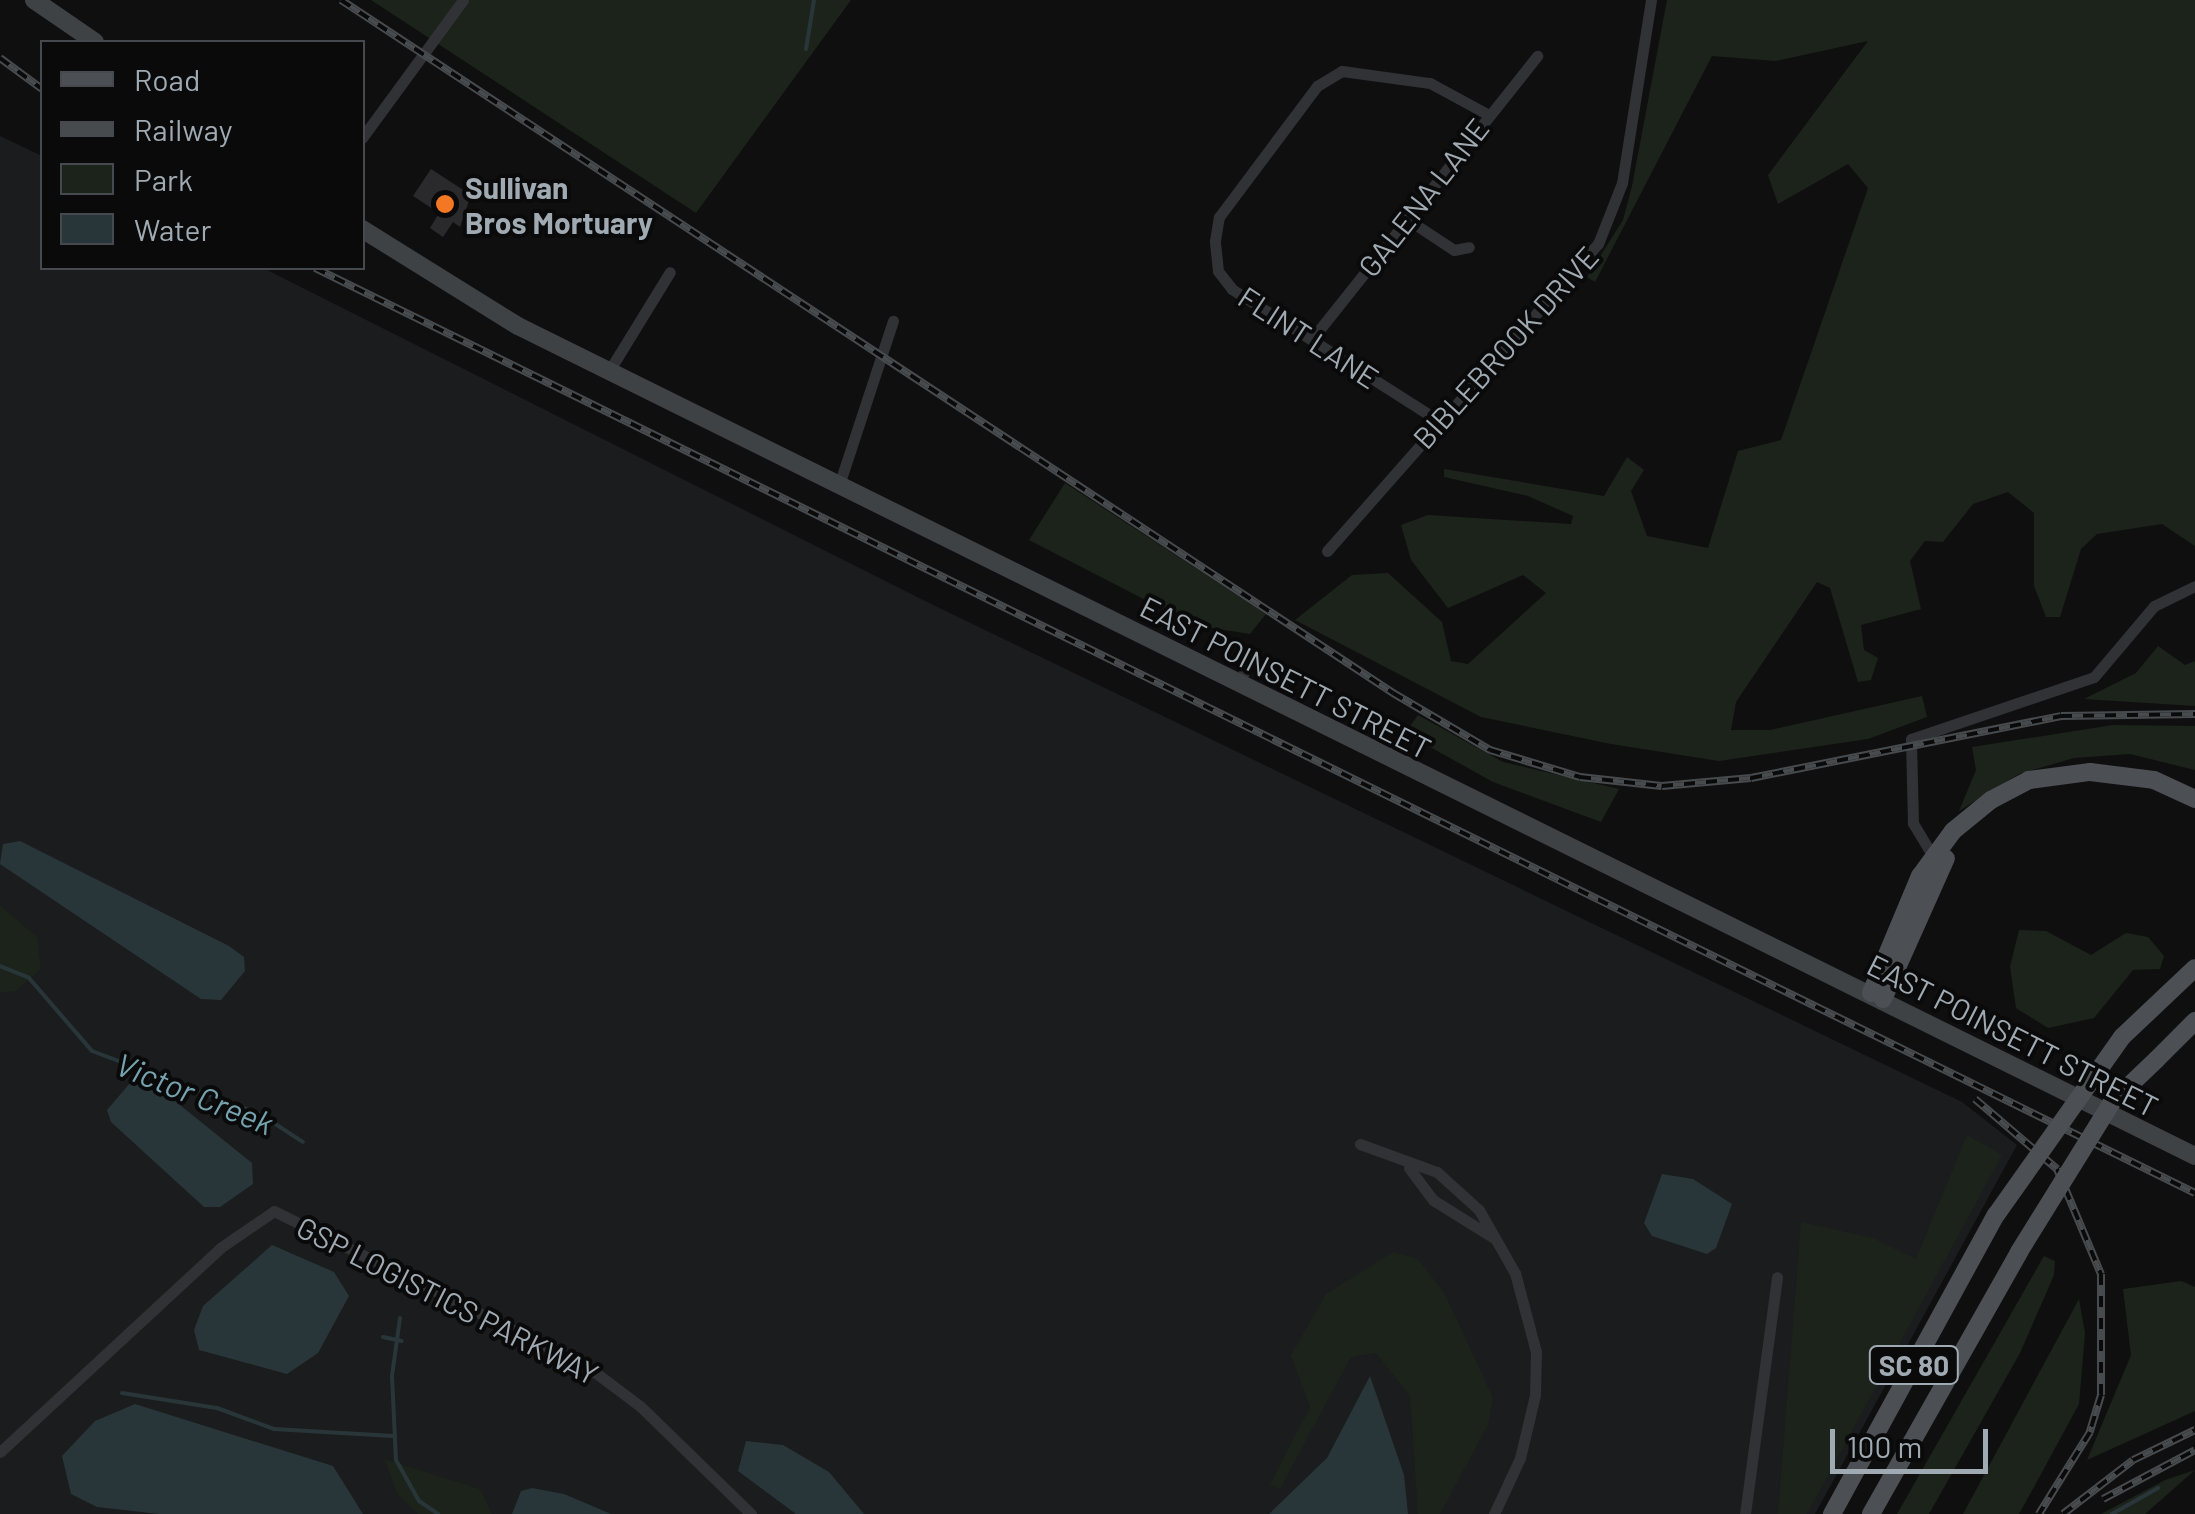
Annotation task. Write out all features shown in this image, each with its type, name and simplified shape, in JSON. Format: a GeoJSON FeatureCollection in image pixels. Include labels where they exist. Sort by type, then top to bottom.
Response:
{"type":"FeatureCollection","features":[{"type":"Feature","properties":{"kind":"main road"},"geometry":{"type":"LineString","coordinates":[[34,0],[92,40]]}},
{"type":"Feature","properties":{"kind":"main road","name":"EAST POINSETT STREET"},"geometry":{"type":"LineString","coordinates":[[365,231],[481,306],[609,372],[2195,1156]]}},
{"type":"Feature","properties":{"kind":"main road"},"geometry":{"type":"LineString","coordinates":[[1877,996],[1936,862],[1968,816],[2049,775],[2133,775],[2195,799]]}},
{"type":"Feature","properties":{"kind":"main road"},"geometry":{"type":"LineString","coordinates":[[1936,862],[1992,813],[2061,785],[2130,784],[2195,810]]}},
{"type":"Feature","properties":{"kind":"main road","name":"SC 80"},"geometry":{"type":"LineString","coordinates":[[1832,1514],[1996,1215],[2122,1037],[2195,968]]}},
{"type":"Feature","properties":{"kind":"main road","name":"SC 80"},"geometry":{"type":"LineString","coordinates":[[1871,1514],[2019,1252],[2112,1102],[2195,1021]]}},
{"type":"Feature","properties":{"kind":"street"},"geometry":{"type":"LineString","coordinates":[[365,134],[463,0]]}},
{"type":"Feature","properties":{"kind":"street","name":"BIBLEBROOK DRIVE"},"geometry":{"type":"LineString","coordinates":[[1327,551],[1609,225],[1650,0]]}},
{"type":"Feature","properties":{"kind":"street","name":"GALENA LANE"},"geometry":{"type":"LineString","coordinates":[[1312,339],[1487,114],[1537,56]]}},
{"type":"Feature","properties":{"kind":"street","name":"FLINT LANE"},"geometry":{"type":"LineString","coordinates":[[1439,422],[1232,289],[1218,271],[1214,241],[1219,217],[1317,86],[1342,71],[1369,70],[1430,83],[1487,114]]}},
{"type":"Feature","properties":{"kind":"street"},"geometry":{"type":"LineString","coordinates":[[1407,219],[1454,250],[1468,247]]}},
{"type":"Feature","properties":{"kind":"street"},"geometry":{"type":"LineString","coordinates":[[609,372],[670,272]]}},
{"type":"Feature","properties":{"kind":"street"},"geometry":{"type":"LineString","coordinates":[[838,485],[893,321]]}},
{"type":"Feature","properties":{"kind":"street"},"geometry":{"type":"LineString","coordinates":[[1936,862],[1913,823],[1910,740],[2094,677],[2154,606],[2195,586]]}},
{"type":"Feature","properties":{"kind":"street"},"geometry":{"type":"LineString","coordinates":[[1240,682],[1252,658]]}},
{"type":"Feature","properties":{"kind":"street"},"geometry":{"type":"LineString","coordinates":[[1360,1144],[1409,1168],[1437,1172],[1479,1210],[1497,1240],[1528,1311],[1536,1352],[1530,1428],[1494,1514]]}},
{"type":"Feature","properties":{"kind":"street"},"geometry":{"type":"LineString","coordinates":[[1409,1168],[1434,1200],[1497,1240]]}},
{"type":"Feature","properties":{"kind":"street","name":"GSP LOGISTICS PARKWAY"},"geometry":{"type":"LineString","coordinates":[[0,1452],[220,1248],[274,1211],[588,1367],[640,1406],[750,1514]]}},
{"type":"Feature","properties":{"kind":"street"},"geometry":{"type":"LineString","coordinates":[[1744,1514],[1777,1277]]}},
{"type":"Feature","properties":{"kind":"shaded area"},"geometry":{"type":"Polygon","coordinates":[[[0,136],[40,155],[40,270],[267,270],[925,601],[1962,1102],[2017,1145],[1815,1514],[0,1514],[0,136]]]}},
{"type":"Feature","properties":{"kind":"green space"},"geometry":{"type":"Polygon","coordinates":[[[371,0],[851,0],[696,213],[371,0]]]}},
{"type":"Feature","properties":{"kind":"green space"},"geometry":{"type":"Polygon","coordinates":[[[1667,0],[2195,0],[2195,546],[2162,524],[2097,534],[2081,549],[2060,617],[2046,617],[2034,586],[2034,513],[2008,492],[1973,504],[1943,542],[1925,541],[1910,561],[1921,609],[1861,625],[1864,650],[1878,658],[1871,680],[1858,682],[1830,588],[1817,582],[1736,702],[1731,730],[1770,730],[1922,696],[1927,717],[1868,739],[1719,761],[1611,744],[1481,717],[1295,620],[1352,575],[1388,573],[1442,622],[1451,661],[1468,664],[1546,593],[1523,575],[1448,608],[1411,560],[1401,525],[1428,515],[1571,524],[1573,516],[1528,496],[1444,477],[1444,469],[1604,496],[1627,457],[1644,470],[1631,491],[1647,536],[1708,548],[1738,451],[1781,440],[1868,188],[1848,164],[1778,204],[1768,175],[1868,41],[1776,61],[1712,56],[1595,282],[1587,277],[1623,220],[1632,186],[1667,0]]]}},
{"type":"Feature","properties":{"kind":"green space"},"geometry":{"type":"Polygon","coordinates":[[[1065,483],[1266,614],[1250,634],[1194,625],[1029,540],[1065,483]]]}},
{"type":"Feature","properties":{"kind":"green space"},"geometry":{"type":"Polygon","coordinates":[[[2158,646],[2185,665],[2195,661],[2195,706],[2084,699],[2136,673],[2158,646]]]}},
{"type":"Feature","properties":{"kind":"green space"},"geometry":{"type":"Polygon","coordinates":[[[1418,715],[1503,762],[1619,789],[1601,822],[1493,782],[1405,733],[1418,715]]]}},
{"type":"Feature","properties":{"kind":"green space"},"geometry":{"type":"Polygon","coordinates":[[[2113,725],[2195,726],[2195,770],[2130,754],[2074,758],[2019,774],[1959,811],[1976,770],[1972,747],[2113,725]]]}},
{"type":"Feature","properties":{"kind":"green space"},"geometry":{"type":"Polygon","coordinates":[[[0,905],[37,937],[41,969],[16,991],[0,993],[0,905]]]}},
{"type":"Feature","properties":{"kind":"green space"},"geometry":{"type":"Polygon","coordinates":[[[2019,930],[2046,931],[2091,955],[2126,933],[2148,937],[2164,956],[2160,969],[2133,970],[2094,1018],[2048,1028],[2016,1008],[2010,967],[2019,930]]]}},
{"type":"Feature","properties":{"kind":"green space"},"geometry":{"type":"Polygon","coordinates":[[[1967,1135],[2002,1155],[1807,1514],[1778,1514],[1801,1222],[1873,1238],[1916,1259],[1967,1135]]]}},
{"type":"Feature","properties":{"kind":"green space"},"geometry":{"type":"Polygon","coordinates":[[[1393,1252],[1418,1259],[1445,1294],[1493,1398],[1488,1425],[1440,1514],[1418,1514],[1410,1396],[1376,1353],[1351,1357],[1280,1489],[1270,1484],[1310,1407],[1291,1355],[1326,1294],[1393,1252]]]}},
{"type":"Feature","properties":{"kind":"green space"},"geometry":{"type":"Polygon","coordinates":[[[2044,1256],[2055,1261],[2054,1275],[2020,1353],[1929,1514],[1897,1514],[2044,1256]]]}},
{"type":"Feature","properties":{"kind":"green space"},"geometry":{"type":"Polygon","coordinates":[[[2181,1281],[2195,1287],[2195,1411],[2087,1460],[2131,1355],[2123,1289],[2181,1281]]]}},
{"type":"Feature","properties":{"kind":"green space"},"geometry":{"type":"Polygon","coordinates":[[[2079,1299],[2085,1333],[2079,1404],[2019,1514],[1963,1514],[2079,1299]]]}},
{"type":"Feature","properties":{"kind":"green space"},"geometry":{"type":"Polygon","coordinates":[[[384,1459],[480,1489],[492,1514],[418,1514],[398,1495],[384,1459]]]}},
{"type":"Feature","properties":{"kind":"green space"},"geometry":{"type":"Polygon","coordinates":[[[2195,1470],[2145,1514],[2101,1514],[2165,1480],[2195,1470]]]}},
{"type":"Feature","properties":{"kind":"water"},"geometry":{"type":"Polygon","coordinates":[[[20,841],[229,946],[244,957],[245,971],[221,1000],[201,999],[0,864],[3,844],[20,841]]]}},
{"type":"Feature","properties":{"kind":"water"},"geometry":{"type":"Polygon","coordinates":[[[131,1082],[160,1089],[252,1163],[253,1184],[220,1207],[204,1207],[111,1122],[107,1110],[131,1082]]]}},
{"type":"Feature","properties":{"kind":"water"},"geometry":{"type":"Polygon","coordinates":[[[1662,1174],[1693,1179],[1732,1204],[1716,1248],[1707,1254],[1652,1236],[1644,1223],[1662,1174]]]}},
{"type":"Feature","properties":{"kind":"water"},"geometry":{"type":"Polygon","coordinates":[[[272,1245],[334,1272],[349,1296],[318,1353],[287,1374],[199,1350],[194,1330],[203,1306],[272,1245]]]}},
{"type":"Feature","properties":{"kind":"water"},"geometry":{"type":"Polygon","coordinates":[[[1370,1376],[1404,1475],[1408,1514],[1269,1514],[1327,1458],[1370,1376]]]}},
{"type":"Feature","properties":{"kind":"water"},"geometry":{"type":"Polygon","coordinates":[[[135,1404],[333,1466],[363,1514],[159,1514],[97,1507],[71,1494],[62,1456],[95,1421],[135,1404]]]}},
{"type":"Feature","properties":{"kind":"water"},"geometry":{"type":"Polygon","coordinates":[[[746,1441],[783,1445],[829,1472],[864,1514],[796,1514],[738,1471],[746,1441]]]}},
{"type":"Feature","properties":{"kind":"water"},"geometry":{"type":"Polygon","coordinates":[[[532,1488],[564,1494],[611,1514],[512,1514],[521,1491],[532,1488]]]}},
{"type":"Feature","properties":{"kind":"building","name":"Sullivan Bros Mortuary"},"geometry":{"type":"Polygon","coordinates":[[[431,169],[471,195],[460,227],[453,222],[443,237],[430,228],[439,213],[413,196],[431,169]]]}},
{"type":"Feature","properties":{"kind":"waterway"},"geometry":{"type":"LineString","coordinates":[[806,49],[814,0]]}},
{"type":"Feature","properties":{"kind":"waterway","name":"Victor Creek"},"geometry":{"type":"LineString","coordinates":[[0,966],[29,978],[92,1051],[260,1114],[303,1142]]}},
{"type":"Feature","properties":{"kind":"waterway","name":"Victor Creek"},"geometry":{"type":"LineString","coordinates":[[400,1318],[392,1376],[396,1460],[419,1501],[438,1514]]}},
{"type":"Feature","properties":{"kind":"waterway"},"geometry":{"type":"LineString","coordinates":[[383,1337],[402,1341]]}},
{"type":"Feature","properties":{"kind":"waterway"},"geometry":{"type":"LineString","coordinates":[[122,1393],[217,1408],[274,1429],[393,1436]]}},
{"type":"Feature","properties":{"kind":"waterway"},"geometry":{"type":"LineString","coordinates":[[2112,1514],[2158,1488]]}},
{"type":"Feature","properties":{"kind":"railway"},"geometry":{"type":"LineString","coordinates":[[341,0],[1393,693],[1490,750],[1580,777],[1662,786],[1751,778],[2061,716],[2195,714]]}},
{"type":"Feature","properties":{"kind":"railway"},"geometry":{"type":"LineString","coordinates":[[0,58],[40,88]]}},
{"type":"Feature","properties":{"kind":"railway"},"geometry":{"type":"LineString","coordinates":[[319,270],[2195,1193]]}},
{"type":"Feature","properties":{"kind":"railway"},"geometry":{"type":"LineString","coordinates":[[1975,1099],[2057,1169],[2101,1274],[2101,1395],[2090,1432],[2039,1514]]}},
{"type":"Feature","properties":{"kind":"railway"},"geometry":{"type":"LineString","coordinates":[[2063,1514],[2133,1460],[2195,1430]]}},
{"type":"Feature","properties":{"kind":"railway"},"geometry":{"type":"LineString","coordinates":[[2103,1499],[2195,1450]]}},
{"type":"Feature","properties":{"kind":"place","name":"Sullivan Bros Mortuary"},"geometry":{"type":"Point","coordinates":[445,204]}}]}
